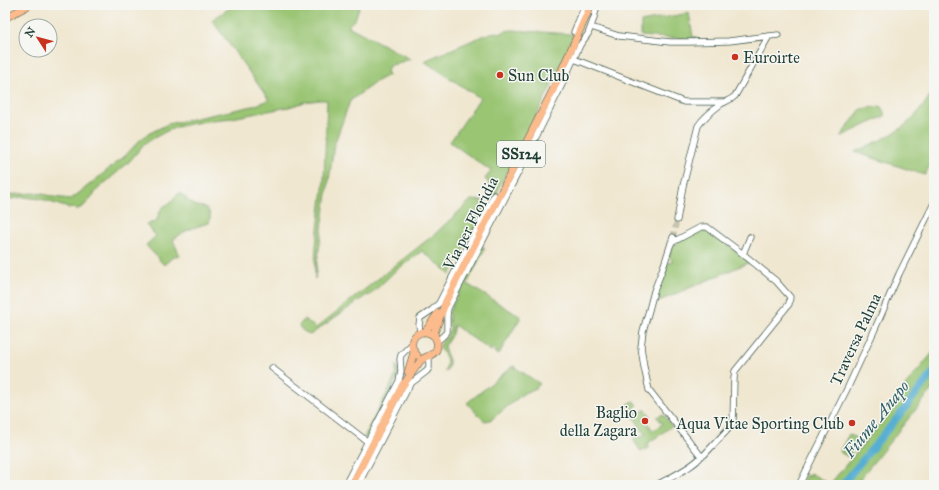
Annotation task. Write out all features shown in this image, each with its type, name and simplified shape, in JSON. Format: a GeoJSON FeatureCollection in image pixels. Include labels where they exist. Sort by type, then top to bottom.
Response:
{"type":"FeatureCollection","features":[{"type":"Feature","properties":{"kind":"main road"},"geometry":{"type":"LineString","coordinates":[[5,18],[29,5]]}},
{"type":"Feature","properties":{"kind":"main road","name":"Via per Floridia"},"geometry":{"type":"LineString","coordinates":[[446,302],[553,90],[591,5]]}},
{"type":"Feature","properties":{"kind":"main road"},"geometry":{"type":"LineString","coordinates":[[402,388],[410,368],[415,336],[430,325],[446,302]]}},
{"type":"Feature","properties":{"kind":"main road"},"geometry":{"type":"LineString","coordinates":[[352,485],[402,388],[417,364],[421,360],[433,354],[436,350],[437,346],[434,333],[446,302]]}},
{"type":"Feature","properties":{"kind":"main road"},"geometry":{"type":"LineString","coordinates":[[422,332],[431,334],[436,339]]}},
{"type":"Feature","properties":{"kind":"main road"},"geometry":{"type":"LineString","coordinates":[[413,349],[419,356],[427,357]]}},
{"type":"Feature","properties":{"kind":"street"},"geometry":{"type":"LineString","coordinates":[[574,32],[585,5]]}},
{"type":"Feature","properties":{"kind":"street"},"geometry":{"type":"LineString","coordinates":[[436,339],[442,337],[447,332],[448,308],[519,171],[580,45],[591,28],[597,5]]}},
{"type":"Feature","properties":{"kind":"street"},"geometry":{"type":"LineString","coordinates":[[591,28],[619,36],[670,42],[714,42],[778,35]]}},
{"type":"Feature","properties":{"kind":"street"},"geometry":{"type":"LineString","coordinates":[[677,220],[683,186],[698,126],[720,105],[735,96],[769,36]]}},
{"type":"Feature","properties":{"kind":"street"},"geometry":{"type":"LineString","coordinates":[[574,59],[684,102],[725,102]]}},
{"type":"Feature","properties":{"kind":"street"},"geometry":{"type":"LineString","coordinates":[[422,332],[419,325],[420,318],[439,303],[494,195]]}},
{"type":"Feature","properties":{"kind":"street","name":"Traversa Palma"},"geometry":{"type":"LineString","coordinates":[[799,485],[848,387],[898,274],[934,203]]}},
{"type":"Feature","properties":{"kind":"street"},"geometry":{"type":"LineString","coordinates":[[657,485],[699,460],[701,456],[704,455],[731,426],[733,423],[735,371],[790,302],[790,296],[776,281],[710,229],[704,227],[672,240],[654,291],[643,331],[641,347],[649,390],[701,456]]}},
{"type":"Feature","properties":{"kind":"street"},"geometry":{"type":"LineString","coordinates":[[743,254],[750,237]]}},
{"type":"Feature","properties":{"kind":"street"},"geometry":{"type":"LineString","coordinates":[[345,485],[399,381],[401,371],[401,355],[413,349]]}},
{"type":"Feature","properties":{"kind":"street"},"geometry":{"type":"LineString","coordinates":[[358,485],[410,384],[427,371],[427,357]]}},
{"type":"Feature","properties":{"kind":"street"},"geometry":{"type":"LineString","coordinates":[[272,368],[368,442]]}},
{"type":"Feature","properties":{"kind":"green space"},"geometry":{"type":"Polygon","coordinates":[[[234,5],[360,5],[355,19],[348,26],[410,59],[389,66],[387,70],[388,75],[377,81],[350,101],[334,145],[315,279],[316,246],[324,181],[327,100],[305,102],[289,107],[232,118],[189,124],[167,131],[144,144],[129,162],[98,189],[84,206],[78,209],[68,208],[41,199],[23,197],[5,200],[5,195],[35,193],[71,199],[125,156],[148,134],[168,124],[253,106],[269,100],[212,20],[234,5]]]}},
{"type":"Feature","properties":{"kind":"green space"},"geometry":{"type":"Polygon","coordinates":[[[689,13],[693,37],[697,37],[695,39],[641,36],[641,22],[689,13]]]}},
{"type":"Feature","properties":{"kind":"green space","name":"Sun Club"},"geometry":{"type":"Polygon","coordinates":[[[512,30],[574,35],[516,158],[509,168],[497,194],[490,195],[487,187],[490,186],[485,179],[491,171],[450,142],[480,98],[424,61],[490,33],[497,32],[500,34],[505,31],[512,30]]]}},
{"type":"Feature","properties":{"kind":"green space"},"geometry":{"type":"Polygon","coordinates":[[[934,89],[934,156],[925,175],[855,152],[900,129],[919,111],[934,89]]]}},
{"type":"Feature","properties":{"kind":"green space"},"geometry":{"type":"Polygon","coordinates":[[[881,106],[885,116],[840,137],[861,109],[881,106]]]}},
{"type":"Feature","properties":{"kind":"green space"},"geometry":{"type":"Polygon","coordinates":[[[180,193],[195,205],[207,209],[210,215],[210,221],[209,223],[186,231],[173,240],[180,256],[174,256],[164,265],[146,245],[156,236],[146,224],[156,222],[164,206],[171,202],[180,193]]]}},
{"type":"Feature","properties":{"kind":"green space"},"geometry":{"type":"Polygon","coordinates":[[[471,200],[486,201],[484,205],[485,208],[450,275],[422,251],[394,272],[369,296],[367,295],[310,335],[302,330],[299,326],[304,319],[316,328],[436,233],[471,200]]]}},
{"type":"Feature","properties":{"kind":"green space"},"geometry":{"type":"Polygon","coordinates":[[[707,229],[750,262],[659,301],[655,300],[656,293],[668,263],[672,262],[669,257],[672,248],[677,242],[699,230],[707,229]]]}},
{"type":"Feature","properties":{"kind":"green space"},"geometry":{"type":"Polygon","coordinates":[[[482,247],[485,248],[467,284],[521,317],[498,355],[494,352],[495,349],[493,348],[491,351],[454,325],[452,334],[444,347],[449,359],[449,365],[445,372],[447,363],[444,354],[440,350],[440,346],[450,330],[450,310],[482,247]]]}},
{"type":"Feature","properties":{"kind":"green space"},"geometry":{"type":"Polygon","coordinates":[[[934,351],[934,387],[855,485],[801,485],[806,475],[809,476],[810,473],[830,484],[888,412],[894,408],[901,397],[908,393],[909,391],[905,386],[934,351]]]}},
{"type":"Feature","properties":{"kind":"green space"},"geometry":{"type":"Polygon","coordinates":[[[396,365],[398,367],[398,377],[368,437],[364,437],[394,379],[396,374],[396,365]]]}},
{"type":"Feature","properties":{"kind":"green space"},"geometry":{"type":"Polygon","coordinates":[[[513,366],[540,384],[534,389],[524,393],[492,419],[487,421],[483,420],[467,403],[513,366]]]}},
{"type":"Feature","properties":{"kind":"green space"},"geometry":{"type":"Polygon","coordinates":[[[633,401],[638,405],[634,408],[638,414],[646,410],[650,415],[646,420],[653,431],[663,424],[657,417],[663,414],[672,426],[647,444],[649,447],[641,452],[633,439],[645,434],[626,406],[633,401]]]}},
{"type":"Feature","properties":{"kind":"green space"},"geometry":{"type":"Polygon","coordinates":[[[849,434],[858,439],[849,457],[839,452],[849,434]]]}},
{"type":"Feature","properties":{"kind":"waterway","name":"Fiume Anapo"},"geometry":{"type":"LineString","coordinates":[[842,485],[934,371]]}},
{"type":"Feature","properties":{"kind":"tunnel"},"geometry":{"type":"LineString","coordinates":[[673,237],[677,220]]}},
{"type":"Feature","properties":{"kind":"place","name":"Euroirte"},"geometry":{"type":"Point","coordinates":[735,57]}},
{"type":"Feature","properties":{"kind":"place","name":"Sun Club"},"geometry":{"type":"Point","coordinates":[500,75]}},
{"type":"Feature","properties":{"kind":"place","name":"Baglio della Zagara"},"geometry":{"type":"Point","coordinates":[645,421]}},
{"type":"Feature","properties":{"kind":"place","name":"Aqua Vitae Sporting Club"},"geometry":{"type":"Point","coordinates":[852,423]}}]}
